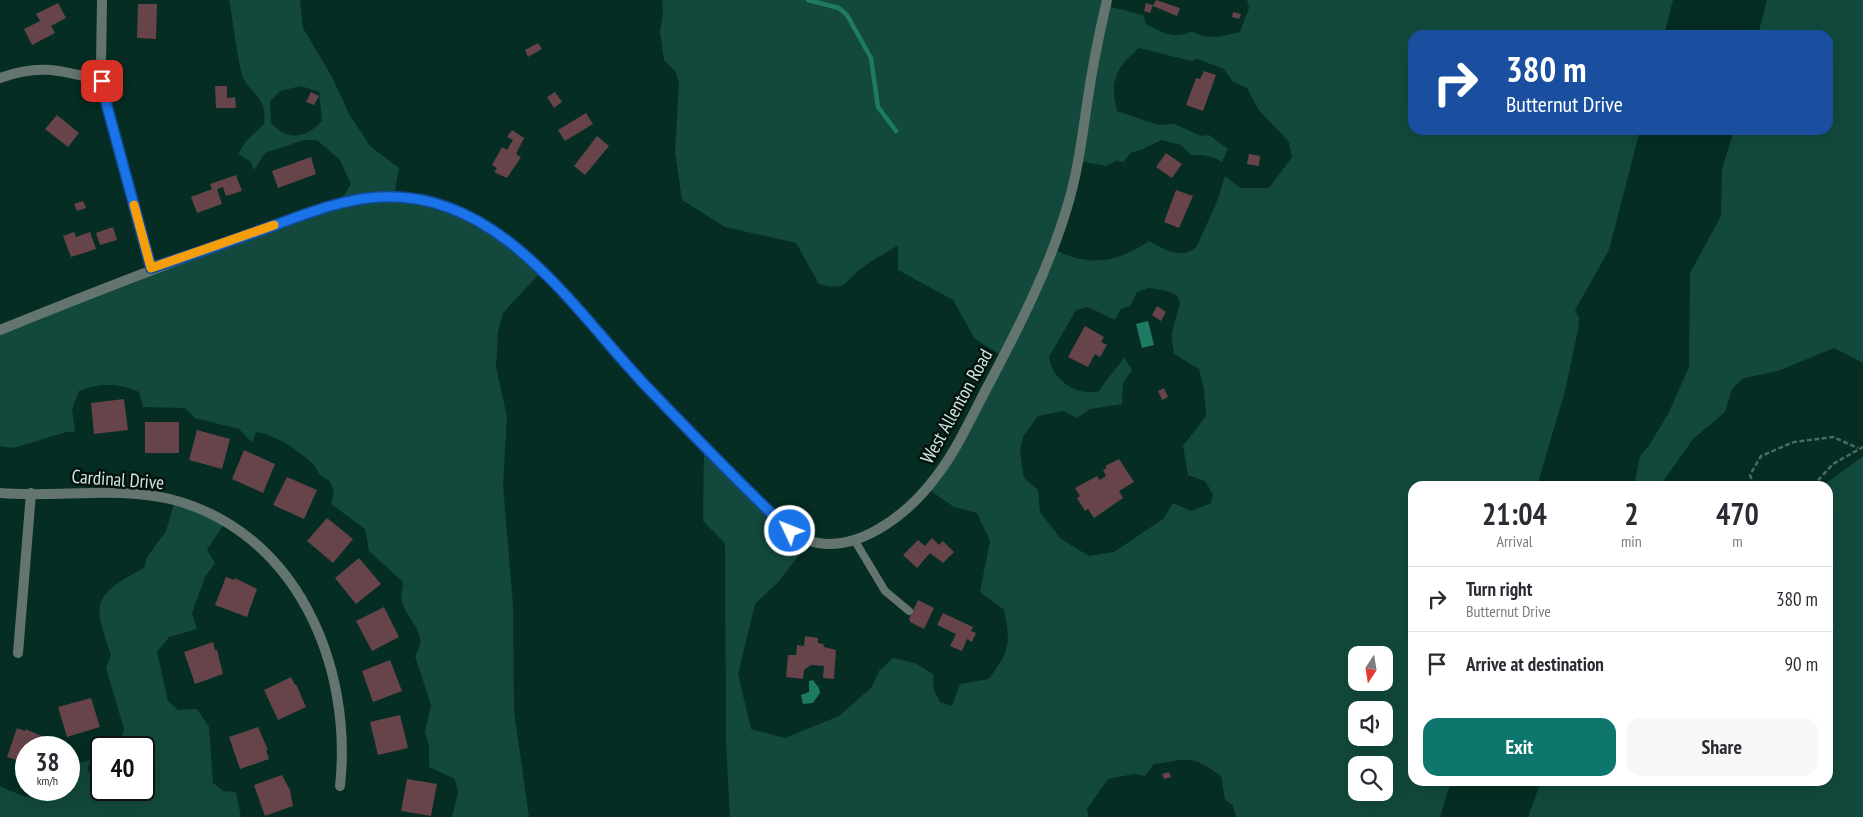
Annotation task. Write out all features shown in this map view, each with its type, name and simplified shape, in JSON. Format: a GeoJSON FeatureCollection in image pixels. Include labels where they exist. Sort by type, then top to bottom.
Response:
{"type":"FeatureCollection","features":[{"type":"Feature","properties":{"kind":"street"},"geometry":{"type":"LineString","coordinates":[[102,0],[102,81],[107,106],[151,268]]}},
{"type":"Feature","properties":{"kind":"street","name":"West Allenton Road"},"geometry":{"type":"LineString","coordinates":[[0,330],[151,268],[344,203],[394,197],[424,201],[453,210],[488,227],[523,252],[646,386],[790,531],[807,540],[828,544],[855,541],[882,527],[914,502],[936,478],[956,446],[1036,291],[1065,212],[1078,162],[1097,43],[1107,0]]}},
{"type":"Feature","properties":{"kind":"street"},"geometry":{"type":"LineString","coordinates":[[0,78],[36,68],[65,72],[102,81]]}},
{"type":"Feature","properties":{"kind":"street","name":"Cardinal Drive"},"geometry":{"type":"LineString","coordinates":[[0,493],[97,493],[169,499],[208,513],[227,523],[266,553],[282,570],[298,592],[312,616],[329,659],[342,727],[343,757],[340,786]]}},
{"type":"Feature","properties":{"kind":"street"},"geometry":{"type":"LineString","coordinates":[[18,653],[31,493]]}},
{"type":"Feature","properties":{"kind":"lane"},"geometry":{"type":"LineString","coordinates":[[855,541],[885,591],[909,611]]}},
{"type":"Feature","properties":{"kind":"path"},"geometry":{"type":"LineString","coordinates":[[1752,481],[1750,475],[1761,456],[1794,442],[1833,437],[1858,448]]}},
{"type":"Feature","properties":{"kind":"path"},"geometry":{"type":"LineString","coordinates":[[1817,481],[1832,464],[1858,448],[1863,447]]}},
{"type":"Feature","properties":{"kind":"shaded area"},"geometry":{"type":"Polygon","coordinates":[[[229,0],[300,0],[303,28],[332,77],[349,114],[370,146],[399,168],[394,196],[423,202],[468,217],[541,272],[503,313],[498,332],[496,367],[507,417],[503,485],[513,604],[514,711],[529,817],[452,817],[458,793],[455,779],[429,767],[429,746],[425,732],[431,705],[415,656],[419,648],[419,635],[402,602],[403,582],[369,551],[365,529],[331,504],[334,492],[330,481],[320,474],[311,462],[292,448],[278,439],[256,432],[252,443],[239,429],[195,418],[185,408],[143,407],[139,392],[109,385],[79,391],[72,409],[75,432],[66,432],[14,448],[0,446],[0,327],[338,205],[351,184],[340,160],[317,140],[304,140],[265,153],[254,170],[250,161],[238,154],[245,142],[264,124],[264,109],[260,99],[242,75],[229,0]],[[301,86],[280,91],[270,102],[271,123],[284,133],[296,136],[316,127],[322,121],[319,92],[301,86]]]}},
{"type":"Feature","properties":{"kind":"shaded area"},"geometry":{"type":"Polygon","coordinates":[[[662,0],[1108,0],[1107,6],[1143,15],[1146,24],[1163,33],[1180,35],[1192,31],[1204,36],[1215,37],[1240,32],[1249,8],[1247,0],[1673,0],[1665,30],[1408,30],[1408,135],[1639,135],[1609,250],[1575,310],[1579,318],[1578,330],[1565,391],[1538,481],[1408,481],[1408,786],[1449,786],[1440,817],[1236,817],[1233,805],[1225,800],[1221,776],[1196,761],[1183,760],[1154,764],[1145,776],[1134,774],[1108,779],[1087,809],[1089,817],[730,817],[726,741],[725,543],[703,521],[704,449],[809,542],[779,581],[755,604],[738,674],[751,729],[785,738],[839,716],[871,688],[879,671],[893,658],[915,663],[933,674],[934,690],[940,702],[952,706],[960,684],[989,679],[1005,654],[1008,631],[1004,610],[980,592],[990,541],[977,513],[954,507],[928,489],[1001,355],[975,339],[953,300],[898,270],[898,245],[866,265],[841,286],[819,284],[796,243],[725,227],[682,200],[675,152],[679,83],[675,71],[664,60],[660,32],[663,10],[662,0]],[[1139,48],[1125,62],[1116,76],[1114,92],[1117,111],[1158,125],[1175,124],[1201,136],[1209,135],[1228,149],[1222,162],[1203,155],[1191,155],[1181,145],[1161,140],[1130,153],[1124,162],[1116,161],[1106,166],[1079,161],[1055,250],[1080,259],[1103,260],[1126,254],[1149,241],[1173,252],[1185,253],[1197,246],[1218,199],[1225,176],[1240,188],[1269,188],[1292,157],[1289,142],[1258,109],[1247,88],[1232,81],[1224,69],[1197,59],[1191,61],[1139,48]],[[1148,288],[1137,292],[1130,306],[1121,309],[1115,320],[1088,307],[1076,310],[1049,357],[1051,365],[1055,373],[1067,385],[1074,389],[1091,392],[1099,391],[1124,357],[1132,370],[1123,383],[1122,404],[1090,409],[1077,418],[1063,411],[1038,416],[1023,437],[1020,452],[1024,478],[1038,490],[1040,512],[1061,539],[1089,556],[1114,552],[1163,519],[1173,503],[1191,511],[1211,503],[1213,494],[1205,481],[1188,475],[1183,446],[1206,416],[1204,389],[1199,369],[1174,354],[1172,334],[1180,301],[1172,293],[1148,288]]]}},
{"type":"Feature","properties":{"kind":"shaded area"},"geometry":{"type":"Polygon","coordinates":[[[1767,0],[1863,0],[1863,363],[1834,348],[1778,371],[1744,378],[1732,389],[1725,412],[1693,439],[1664,481],[1635,481],[1640,456],[1650,444],[1669,412],[1689,367],[1690,273],[1721,216],[1722,169],[1732,135],[1833,135],[1833,30],[1759,30],[1767,0]]]}},
{"type":"Feature","properties":{"kind":"shaded area"},"geometry":{"type":"Polygon","coordinates":[[[1148,321],[1154,345],[1142,348],[1136,324],[1148,321]]]}},
{"type":"Feature","properties":{"kind":"shaded area"},"geometry":{"type":"Polygon","coordinates":[[[1863,456],[1863,817],[1528,817],[1539,786],[1833,786],[1833,481],[1829,481],[1863,456]]]}},
{"type":"Feature","properties":{"kind":"shaded area"},"geometry":{"type":"Polygon","coordinates":[[[174,504],[224,524],[207,550],[215,563],[205,577],[192,613],[197,629],[169,637],[157,652],[168,701],[178,710],[197,709],[209,727],[213,783],[223,791],[236,792],[241,817],[0,817],[0,786],[15,792],[15,801],[80,801],[80,762],[90,760],[87,770],[90,772],[90,801],[155,801],[155,736],[122,736],[124,729],[106,668],[111,655],[101,623],[100,611],[101,602],[106,593],[127,577],[144,568],[147,557],[166,531],[174,504]]]}},
{"type":"Feature","properties":{"kind":"shaded area"},"geometry":{"type":"Polygon","coordinates":[[[813,680],[820,693],[813,703],[803,704],[801,695],[809,692],[809,681],[813,680]]]}},
{"type":"Feature","properties":{"kind":"building"},"geometry":{"type":"Polygon","coordinates":[[[1156,0],[1180,8],[1177,16],[1153,6],[1156,0]]]}},
{"type":"Feature","properties":{"kind":"building"},"geometry":{"type":"Polygon","coordinates":[[[58,3],[66,18],[51,26],[55,33],[32,45],[24,29],[40,21],[36,14],[58,3]]]}},
{"type":"Feature","properties":{"kind":"building"},"geometry":{"type":"Polygon","coordinates":[[[1146,3],[1153,5],[1150,13],[1144,11],[1146,3]]]}},
{"type":"Feature","properties":{"kind":"building"},"geometry":{"type":"Polygon","coordinates":[[[138,4],[157,4],[156,39],[137,38],[138,4]]]}},
{"type":"Feature","properties":{"kind":"building"},"geometry":{"type":"Polygon","coordinates":[[[1233,12],[1241,14],[1239,19],[1232,17],[1233,12]]]}},
{"type":"Feature","properties":{"kind":"building"},"geometry":{"type":"Polygon","coordinates":[[[538,43],[542,49],[528,57],[525,50],[538,43]]]}},
{"type":"Feature","properties":{"kind":"building"},"geometry":{"type":"Polygon","coordinates":[[[1204,71],[1216,75],[1203,111],[1186,105],[1196,78],[1200,79],[1204,71]]]}},
{"type":"Feature","properties":{"kind":"building"},"geometry":{"type":"Polygon","coordinates":[[[215,86],[227,86],[227,98],[235,97],[236,108],[216,108],[215,86]]]}},
{"type":"Feature","properties":{"kind":"building"},"geometry":{"type":"Polygon","coordinates":[[[311,92],[319,96],[314,105],[306,102],[311,92]]]}},
{"type":"Feature","properties":{"kind":"building"},"geometry":{"type":"Polygon","coordinates":[[[555,92],[562,102],[554,108],[547,97],[555,92]]]}},
{"type":"Feature","properties":{"kind":"building"},"geometry":{"type":"Polygon","coordinates":[[[586,113],[593,124],[565,141],[558,130],[586,113]]]}},
{"type":"Feature","properties":{"kind":"building"},"geometry":{"type":"Polygon","coordinates":[[[57,115],[79,133],[68,147],[45,129],[57,115]]]}},
{"type":"Feature","properties":{"kind":"building"},"geometry":{"type":"Polygon","coordinates":[[[512,130],[524,138],[516,154],[521,157],[507,178],[494,172],[497,168],[492,165],[502,147],[507,150],[513,140],[507,137],[512,130]]]}},
{"type":"Feature","properties":{"kind":"building"},"geometry":{"type":"Polygon","coordinates":[[[597,136],[609,146],[585,175],[574,166],[597,136]]]}},
{"type":"Feature","properties":{"kind":"building"},"geometry":{"type":"Polygon","coordinates":[[[1166,153],[1182,164],[1172,178],[1156,167],[1166,153]]]}},
{"type":"Feature","properties":{"kind":"building"},"geometry":{"type":"Polygon","coordinates":[[[1249,154],[1260,156],[1259,166],[1247,164],[1249,154]]]}},
{"type":"Feature","properties":{"kind":"building"},"geometry":{"type":"Polygon","coordinates":[[[311,157],[316,174],[278,188],[272,171],[311,157]]]}},
{"type":"Feature","properties":{"kind":"building"},"geometry":{"type":"Polygon","coordinates":[[[236,175],[242,191],[226,196],[223,187],[217,189],[222,204],[197,213],[191,197],[212,189],[210,184],[236,175]]]}},
{"type":"Feature","properties":{"kind":"building"},"geometry":{"type":"Polygon","coordinates":[[[1176,190],[1193,196],[1179,228],[1164,222],[1176,190]]]}},
{"type":"Feature","properties":{"kind":"building"},"geometry":{"type":"Polygon","coordinates":[[[83,201],[86,208],[77,211],[74,204],[83,201]]]}},
{"type":"Feature","properties":{"kind":"building"},"geometry":{"type":"Polygon","coordinates":[[[113,227],[117,240],[100,245],[96,233],[113,227]]]}},
{"type":"Feature","properties":{"kind":"building"},"geometry":{"type":"Polygon","coordinates":[[[74,232],[76,237],[90,232],[96,249],[71,257],[63,236],[74,232]]]}},
{"type":"Feature","properties":{"kind":"building"},"geometry":{"type":"Polygon","coordinates":[[[1157,306],[1166,312],[1161,321],[1152,315],[1157,306]]]}},
{"type":"Feature","properties":{"kind":"building"},"geometry":{"type":"Polygon","coordinates":[[[1085,326],[1104,337],[1101,342],[1107,345],[1100,357],[1095,354],[1088,367],[1068,357],[1085,326]]]}},
{"type":"Feature","properties":{"kind":"building"},"geometry":{"type":"Polygon","coordinates":[[[1164,388],[1168,397],[1162,400],[1158,391],[1164,388]]]}},
{"type":"Feature","properties":{"kind":"building"},"geometry":{"type":"Polygon","coordinates":[[[124,399],[128,430],[94,434],[91,403],[124,399]]]}},
{"type":"Feature","properties":{"kind":"building"},"geometry":{"type":"Polygon","coordinates":[[[145,422],[179,422],[179,453],[145,453],[145,422]]]}},
{"type":"Feature","properties":{"kind":"building"},"geometry":{"type":"Polygon","coordinates":[[[197,430],[230,439],[222,469],[189,460],[197,430]]]}},
{"type":"Feature","properties":{"kind":"building"},"geometry":{"type":"Polygon","coordinates":[[[244,450],[275,464],[263,493],[232,479],[244,450]]]}},
{"type":"Feature","properties":{"kind":"building"},"geometry":{"type":"Polygon","coordinates":[[[1119,459],[1134,482],[1119,491],[1123,498],[1094,518],[1088,509],[1085,511],[1077,498],[1080,496],[1075,488],[1097,476],[1100,480],[1106,476],[1103,470],[1107,468],[1105,466],[1119,459]]]}},
{"type":"Feature","properties":{"kind":"building"},"geometry":{"type":"Polygon","coordinates":[[[287,477],[317,490],[304,519],[273,505],[287,477]]]}},
{"type":"Feature","properties":{"kind":"building"},"geometry":{"type":"Polygon","coordinates":[[[327,518],[353,539],[333,563],[307,541],[327,518]]]}},
{"type":"Feature","properties":{"kind":"building"},"geometry":{"type":"Polygon","coordinates":[[[932,538],[939,545],[943,541],[954,552],[943,563],[930,553],[917,568],[903,555],[918,540],[925,546],[932,538]]]}},
{"type":"Feature","properties":{"kind":"building"},"geometry":{"type":"Polygon","coordinates":[[[359,558],[381,584],[356,604],[335,578],[359,558]]]}},
{"type":"Feature","properties":{"kind":"building"},"geometry":{"type":"Polygon","coordinates":[[[226,577],[234,580],[235,578],[257,589],[247,617],[215,605],[226,577]]]}},
{"type":"Feature","properties":{"kind":"building"},"geometry":{"type":"Polygon","coordinates":[[[918,600],[934,608],[924,629],[910,622],[909,619],[918,600]]]}},
{"type":"Feature","properties":{"kind":"building"},"geometry":{"type":"Polygon","coordinates":[[[384,607],[399,637],[372,651],[356,621],[384,607]]]}},
{"type":"Feature","properties":{"kind":"building"},"geometry":{"type":"Polygon","coordinates":[[[943,613],[973,627],[971,631],[976,633],[972,642],[967,639],[962,651],[950,646],[956,634],[937,625],[943,613]]]}},
{"type":"Feature","properties":{"kind":"building"},"geometry":{"type":"Polygon","coordinates":[[[805,636],[818,638],[818,643],[823,644],[824,647],[836,650],[834,679],[823,678],[824,666],[811,665],[804,670],[803,679],[786,677],[788,655],[796,655],[797,645],[804,646],[805,636]]]}},
{"type":"Feature","properties":{"kind":"building"},"geometry":{"type":"Polygon","coordinates":[[[213,642],[223,674],[195,684],[184,652],[213,642]]]}},
{"type":"Feature","properties":{"kind":"building"},"geometry":{"type":"Polygon","coordinates":[[[390,660],[402,691],[373,702],[362,671],[390,660]]]}},
{"type":"Feature","properties":{"kind":"building"},"geometry":{"type":"Polygon","coordinates":[[[291,677],[306,707],[278,720],[264,690],[291,677]]]}},
{"type":"Feature","properties":{"kind":"building"},"geometry":{"type":"Polygon","coordinates":[[[91,698],[100,727],[67,736],[58,707],[91,698]]]}},
{"type":"Feature","properties":{"kind":"building"},"geometry":{"type":"Polygon","coordinates":[[[400,715],[408,748],[378,755],[370,722],[400,715]]]}},
{"type":"Feature","properties":{"kind":"building"},"geometry":{"type":"Polygon","coordinates":[[[258,727],[268,750],[266,750],[269,759],[240,769],[229,737],[258,727]]]}},
{"type":"Feature","properties":{"kind":"building"},"geometry":{"type":"Polygon","coordinates":[[[17,728],[25,731],[25,729],[42,736],[15,736],[15,760],[7,757],[17,728]]]}},
{"type":"Feature","properties":{"kind":"building"},"geometry":{"type":"Polygon","coordinates":[[[1169,772],[1171,777],[1164,779],[1162,774],[1169,772]]]}},
{"type":"Feature","properties":{"kind":"building"},"geometry":{"type":"Polygon","coordinates":[[[282,775],[290,790],[293,806],[265,816],[254,785],[282,775]]]}},
{"type":"Feature","properties":{"kind":"building"},"geometry":{"type":"Polygon","coordinates":[[[407,779],[437,784],[431,816],[401,811],[407,779]]]}},
{"type":"Feature","properties":{"kind":"waterway"},"geometry":{"type":"LineString","coordinates":[[808,0],[839,8],[847,15],[871,58],[878,107],[896,131]]}},
{"type":"Feature","properties":{"kind":"slow traffic"},"geometry":{"type":"LineString","coordinates":[[134,205],[151,268],[274,225]]}},
{"type":"Feature","properties":{"kind":"route"},"geometry":{"type":"LineString","coordinates":[[102,81],[107,106],[151,268],[301,216],[344,203],[367,199],[394,197],[424,201],[471,217],[523,252],[646,386],[790,531]]}}]}
